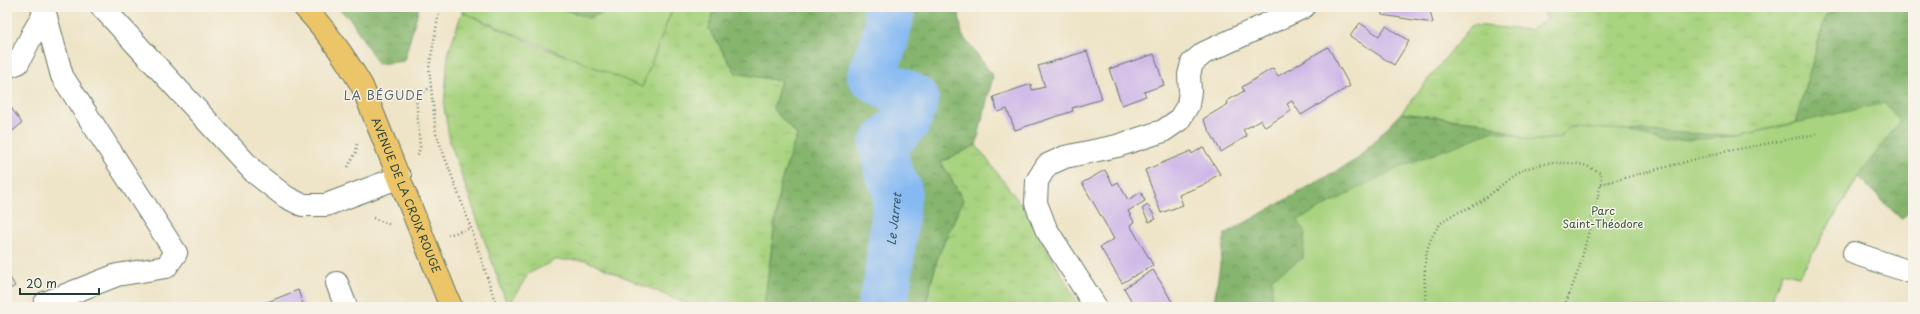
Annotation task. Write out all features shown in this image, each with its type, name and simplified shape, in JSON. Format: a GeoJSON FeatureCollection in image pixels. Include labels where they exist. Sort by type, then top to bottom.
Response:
{"type":"FeatureCollection","features":[{"type":"Feature","properties":{"kind":"main road","name":"AVENUE DE LA CROIX ROUGE"},"geometry":{"type":"LineString","coordinates":[[304,7],[322,25],[344,56],[362,86],[400,177],[451,307]]}},
{"type":"Feature","properties":{"kind":"street"},"geometry":{"type":"LineString","coordinates":[[102,7],[255,173],[286,197],[302,205],[326,205],[400,177]]}},
{"type":"Feature","properties":{"kind":"street"},"geometry":{"type":"LineString","coordinates":[[1096,307],[1046,229],[1036,203],[1037,181],[1047,165],[1065,157],[1117,146],[1163,131],[1179,120],[1188,105],[1190,91],[1189,75],[1192,63],[1204,53],[1304,7]]}},
{"type":"Feature","properties":{"kind":"street"},"geometry":{"type":"LineString","coordinates":[[7,67],[18,63],[44,10]]}},
{"type":"Feature","properties":{"kind":"street"},"geometry":{"type":"LineString","coordinates":[[44,10],[62,76],[176,253],[166,267],[117,275],[45,303]]}},
{"type":"Feature","properties":{"kind":"street"},"geometry":{"type":"LineString","coordinates":[[1854,253],[1913,273]]}},
{"type":"Feature","properties":{"kind":"street"},"geometry":{"type":"LineString","coordinates":[[337,283],[346,307]]}},
{"type":"Feature","properties":{"kind":"path"},"geometry":{"type":"LineString","coordinates":[[440,7],[429,68],[436,133],[471,228],[497,307]]}},
{"type":"Feature","properties":{"kind":"path"},"geometry":{"type":"LineString","coordinates":[[417,159],[420,147],[416,97],[431,87]]}},
{"type":"Feature","properties":{"kind":"path"},"geometry":{"type":"LineString","coordinates":[[1601,184],[1724,152],[1817,134]]}},
{"type":"Feature","properties":{"kind":"path"},"geometry":{"type":"LineString","coordinates":[[1426,307],[1424,277],[1429,245],[1441,223],[1453,213],[1473,206],[1493,193],[1517,174],[1537,164],[1585,166],[1601,173],[1601,184],[1578,269],[1564,307]]}},
{"type":"Feature","properties":{"kind":"path"},"geometry":{"type":"LineString","coordinates":[[442,236],[471,228]]}},
{"type":"Feature","properties":{"kind":"green space"},"geometry":{"type":"Polygon","coordinates":[[[337,7],[419,7],[404,61],[378,64],[351,20],[337,7]]]}},
{"type":"Feature","properties":{"kind":"green space"},"geometry":{"type":"Polygon","coordinates":[[[463,7],[556,7],[589,18],[606,12],[609,7],[673,7],[642,87],[462,12],[463,7]]]}},
{"type":"Feature","properties":{"kind":"green space"},"geometry":{"type":"Polygon","coordinates":[[[553,7],[609,7],[606,12],[589,18],[553,7]]]}},
{"type":"Feature","properties":{"kind":"green space"},"geometry":{"type":"Polygon","coordinates":[[[673,7],[714,7],[709,29],[736,73],[781,81],[773,109],[797,135],[780,185],[764,307],[693,307],[585,260],[555,260],[528,274],[508,307],[450,142],[444,107],[448,54],[462,12],[543,48],[598,67],[642,87],[673,7]]]}},
{"type":"Feature","properties":{"kind":"green space"},"geometry":{"type":"Polygon","coordinates":[[[714,7],[958,7],[962,35],[993,76],[976,145],[941,162],[963,200],[938,256],[925,307],[764,307],[780,185],[797,135],[773,109],[781,81],[736,73],[709,29],[714,7]]]}},
{"type":"Feature","properties":{"kind":"green space"},"geometry":{"type":"Polygon","coordinates":[[[1542,7],[1843,7],[1826,16],[1795,123],[1738,136],[1560,138],[1531,141],[1484,123],[1401,113],[1472,25],[1530,30],[1547,19],[1542,7]]]}},
{"type":"Feature","properties":{"kind":"green space","name":"Parc Saint-Théodore"},"geometry":{"type":"Polygon","coordinates":[[[1843,7],[1913,7],[1913,209],[1901,219],[1858,177],[1799,276],[1782,272],[1769,307],[1216,307],[1214,303],[1225,234],[1356,160],[1401,113],[1484,123],[1531,141],[1560,138],[1569,127],[1738,136],[1795,123],[1826,15],[1843,7]]]}},
{"type":"Feature","properties":{"kind":"green space","name":"Parc Saint-Théodore"},"geometry":{"type":"Polygon","coordinates":[[[1885,103],[1900,121],[1858,176],[1799,276],[1782,272],[1769,307],[1272,307],[1272,278],[1303,258],[1305,233],[1298,220],[1397,168],[1494,131],[1531,141],[1560,138],[1569,127],[1628,130],[1663,142],[1738,136],[1885,103]]]}},
{"type":"Feature","properties":{"kind":"green space"},"geometry":{"type":"Polygon","coordinates":[[[976,145],[1023,207],[1080,307],[925,307],[938,256],[963,200],[941,162],[976,145]]]}},
{"type":"Feature","properties":{"kind":"building"},"geometry":{"type":"Polygon","coordinates":[[[1380,7],[1429,7],[1433,23],[1382,15],[1380,7]]]}},
{"type":"Feature","properties":{"kind":"building"},"geometry":{"type":"Polygon","coordinates":[[[1360,23],[1379,36],[1386,26],[1409,41],[1394,65],[1350,36],[1360,23]]]}},
{"type":"Feature","properties":{"kind":"building"},"geometry":{"type":"Polygon","coordinates":[[[1328,47],[1350,86],[1301,115],[1292,101],[1287,104],[1291,111],[1265,127],[1261,120],[1243,130],[1247,136],[1221,152],[1203,119],[1228,104],[1227,101],[1244,91],[1242,87],[1273,68],[1278,76],[1328,47]]]}},
{"type":"Feature","properties":{"kind":"building"},"geometry":{"type":"Polygon","coordinates":[[[1087,51],[1102,99],[1072,108],[1073,111],[1015,130],[1007,109],[998,112],[993,97],[1031,84],[1032,90],[1045,87],[1038,66],[1087,51]]]}},
{"type":"Feature","properties":{"kind":"building"},"geometry":{"type":"Polygon","coordinates":[[[1154,54],[1164,85],[1144,92],[1146,96],[1122,105],[1109,69],[1154,54]]]}},
{"type":"Feature","properties":{"kind":"building"},"geometry":{"type":"Polygon","coordinates":[[[7,102],[22,123],[7,136],[7,102]]]}},
{"type":"Feature","properties":{"kind":"building"},"geometry":{"type":"Polygon","coordinates":[[[1203,147],[1220,174],[1209,180],[1210,182],[1179,195],[1183,205],[1161,213],[1145,170],[1191,151],[1192,154],[1203,147]]]}},
{"type":"Feature","properties":{"kind":"building"},"geometry":{"type":"Polygon","coordinates":[[[1105,170],[1113,185],[1118,182],[1128,200],[1141,192],[1145,201],[1128,211],[1134,222],[1130,225],[1153,265],[1122,283],[1100,247],[1114,239],[1082,183],[1105,170]]]}},
{"type":"Feature","properties":{"kind":"building"},"geometry":{"type":"Polygon","coordinates":[[[1148,205],[1156,219],[1149,222],[1142,209],[1148,205]]]}},
{"type":"Feature","properties":{"kind":"building"},"geometry":{"type":"Polygon","coordinates":[[[1153,270],[1175,307],[1135,307],[1124,288],[1153,270]]]}},
{"type":"Feature","properties":{"kind":"building"},"geometry":{"type":"Polygon","coordinates":[[[7,272],[15,286],[7,291],[7,272]]]}},
{"type":"Feature","properties":{"kind":"building"},"geometry":{"type":"Polygon","coordinates":[[[298,290],[304,307],[255,307],[298,290]]]}},
{"type":"Feature","properties":{"kind":"waterway","name":"Le Jarret"},"geometry":{"type":"LineString","coordinates":[[881,307],[887,285],[898,190],[888,172],[883,145],[908,119],[915,99],[881,82],[871,75],[884,43],[890,16],[886,7]]}},
{"type":"Feature","properties":{"kind":"district","name":"LA BÉGUDE"},"geometry":{"type":"Point","coordinates":[384,96]}}]}
